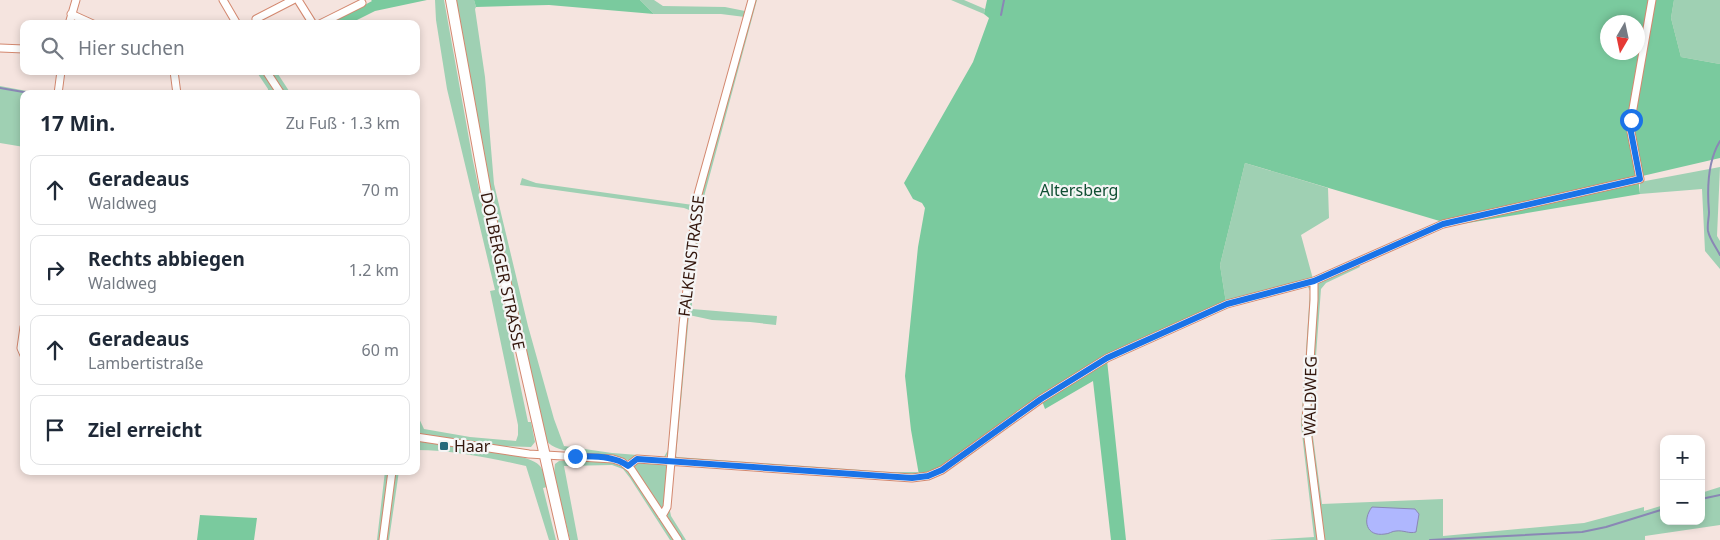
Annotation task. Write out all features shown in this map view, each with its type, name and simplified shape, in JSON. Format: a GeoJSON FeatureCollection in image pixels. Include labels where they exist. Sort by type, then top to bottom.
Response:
{"type":"FeatureCollection","features":[{"type":"Feature","properties":{"kind":"main road","name":"DOLBERGER STRASSE"},"geometry":{"type":"LineString","coordinates":[[451,0],[489,209],[564,540]]}},
{"type":"Feature","properties":{"kind":"street"},"geometry":{"type":"LineString","coordinates":[[70,20],[76,0]]}},
{"type":"Feature","properties":{"kind":"street"},"geometry":{"type":"LineString","coordinates":[[223,0],[235,20]]}},
{"type":"Feature","properties":{"kind":"street"},"geometry":{"type":"LineString","coordinates":[[256,19],[292,0]]}},
{"type":"Feature","properties":{"kind":"street"},"geometry":{"type":"LineString","coordinates":[[298,0],[310,20]]}},
{"type":"Feature","properties":{"kind":"street","name":"FALKENSTRASSE"},"geometry":{"type":"LineString","coordinates":[[662,516],[667,507],[683,325],[697,198],[752,0]]}},
{"type":"Feature","properties":{"kind":"street"},"geometry":{"type":"LineString","coordinates":[[628,466],[637,459],[912,478],[928,476],[942,470],[1041,399],[1107,358],[1227,304],[1314,281],[1443,224],[1640,179],[1631,132],[1631,120],[1652,0]]}},
{"type":"Feature","properties":{"kind":"street"},"geometry":{"type":"LineString","coordinates":[[328,20],[362,3]]}},
{"type":"Feature","properties":{"kind":"street"},"geometry":{"type":"LineString","coordinates":[[71,14],[84,20]]}},
{"type":"Feature","properties":{"kind":"street"},"geometry":{"type":"LineString","coordinates":[[0,48],[20,49]]}},
{"type":"Feature","properties":{"kind":"street"},"geometry":{"type":"LineString","coordinates":[[58,90],[60,75]]}},
{"type":"Feature","properties":{"kind":"street"},"geometry":{"type":"LineString","coordinates":[[175,75],[176,90]]}},
{"type":"Feature","properties":{"kind":"street"},"geometry":{"type":"LineString","coordinates":[[269,75],[278,90]]}},
{"type":"Feature","properties":{"kind":"street","name":"WALDWEG"},"geometry":{"type":"LineString","coordinates":[[1314,281],[1306,422],[1321,540]]}},
{"type":"Feature","properties":{"kind":"street"},"geometry":{"type":"LineString","coordinates":[[420,439],[544,455],[613,459],[622,462],[628,466],[678,540]]}},
{"type":"Feature","properties":{"kind":"street"},"geometry":{"type":"LineString","coordinates":[[383,540],[391,475]]}},
{"type":"Feature","properties":{"kind":"green space"},"geometry":{"type":"Polygon","coordinates":[[[427,0],[375,11],[357,20],[336,20],[372,1],[427,0]]]}},
{"type":"Feature","properties":{"kind":"green space"},"geometry":{"type":"Polygon","coordinates":[[[435,0],[444,0],[473,161],[528,422],[531,422],[535,442],[531,447],[501,446],[420,434],[420,420],[424,429],[470,437],[516,441],[518,435],[518,425],[490,291],[495,290],[447,89],[436,20],[435,0]]]}},
{"type":"Feature","properties":{"kind":"green space"},"geometry":{"type":"Polygon","coordinates":[[[455,0],[474,0],[476,7],[485,77],[494,184],[528,326],[554,419],[564,446],[612,453],[664,457],[668,450],[692,211],[684,208],[520,185],[522,178],[536,183],[693,205],[710,141],[692,210],[693,212],[669,452],[665,458],[625,460],[559,449],[547,441],[499,239],[455,0]]]}},
{"type":"Feature","properties":{"kind":"green space"},"geometry":{"type":"Polygon","coordinates":[[[474,0],[640,0],[654,14],[549,5],[476,7],[474,0]]]}},
{"type":"Feature","properties":{"kind":"green space"},"geometry":{"type":"Polygon","coordinates":[[[640,0],[654,0],[663,6],[725,7],[745,11],[748,0],[750,0],[745,17],[721,14],[654,14],[640,0]]]}},
{"type":"Feature","properties":{"kind":"green space"},"geometry":{"type":"Polygon","coordinates":[[[754,0],[757,0],[702,204],[692,309],[777,316],[776,325],[712,320],[689,315],[676,456],[890,472],[918,472],[919,475],[678,460],[673,455],[700,197],[754,0]]]}},
{"type":"Feature","properties":{"kind":"green space"},"geometry":{"type":"Polygon","coordinates":[[[951,0],[964,0],[985,9],[984,14],[951,0]]]}},
{"type":"Feature","properties":{"kind":"green space","name":"Altersberg"},"geometry":{"type":"Polygon","coordinates":[[[987,0],[1674,0],[1671,18],[1681,57],[1720,64],[1720,158],[1638,177],[1640,194],[1444,227],[1443,222],[1245,163],[1220,265],[1226,303],[1107,360],[1126,540],[1111,540],[1093,381],[1045,409],[1042,401],[941,468],[929,474],[919,475],[911,430],[905,376],[918,247],[925,208],[922,203],[913,199],[904,183],[973,62],[989,18],[984,14],[987,0]]]}},
{"type":"Feature","properties":{"kind":"green space"},"geometry":{"type":"Polygon","coordinates":[[[1674,0],[1720,0],[1720,64],[1681,57],[1671,18],[1674,0]]]}},
{"type":"Feature","properties":{"kind":"green space"},"geometry":{"type":"Polygon","coordinates":[[[259,75],[265,75],[275,90],[268,89],[259,75]]]}},
{"type":"Feature","properties":{"kind":"green space"},"geometry":{"type":"Polygon","coordinates":[[[272,75],[279,75],[288,90],[281,90],[272,75]]]}},
{"type":"Feature","properties":{"kind":"green space"},"geometry":{"type":"Polygon","coordinates":[[[0,86],[22,90],[20,146],[0,143],[0,86]]]}},
{"type":"Feature","properties":{"kind":"green space"},"geometry":{"type":"Polygon","coordinates":[[[1245,163],[1328,188],[1329,218],[1301,235],[1313,279],[1226,303],[1220,265],[1245,163]]]}},
{"type":"Feature","properties":{"kind":"green space"},"geometry":{"type":"Polygon","coordinates":[[[1720,167],[1717,236],[1720,241],[1720,269],[1705,251],[1702,189],[1640,194],[1640,182],[1720,167]]]}},
{"type":"Feature","properties":{"kind":"green space"},"geometry":{"type":"Polygon","coordinates":[[[1358,263],[1360,267],[1326,283],[1321,289],[1311,422],[1322,504],[1443,499],[1443,536],[1584,523],[1644,507],[1644,511],[1660,506],[1660,525],[1705,525],[1705,492],[1720,487],[1720,525],[1645,536],[1645,540],[1322,540],[1308,422],[1317,286],[1320,280],[1358,263]]]}},
{"type":"Feature","properties":{"kind":"green space"},"geometry":{"type":"Polygon","coordinates":[[[1308,285],[1313,291],[1305,421],[1319,540],[1266,540],[1314,537],[1301,425],[1310,291],[1308,287],[1300,287],[1308,285]]]}},
{"type":"Feature","properties":{"kind":"green space"},"geometry":{"type":"Polygon","coordinates":[[[420,441],[500,452],[531,460],[539,465],[547,487],[543,488],[556,540],[549,540],[526,466],[485,457],[420,450],[420,441]]]}},
{"type":"Feature","properties":{"kind":"green space"},"geometry":{"type":"Polygon","coordinates":[[[559,461],[605,461],[624,468],[629,472],[675,540],[670,540],[623,469],[612,465],[564,466],[578,540],[570,540],[554,474],[555,464],[559,461]]]}},
{"type":"Feature","properties":{"kind":"green space"},"geometry":{"type":"Polygon","coordinates":[[[637,462],[668,464],[665,506],[662,509],[635,469],[634,466],[637,462]]]}},
{"type":"Feature","properties":{"kind":"green space"},"geometry":{"type":"Polygon","coordinates":[[[385,475],[389,475],[381,540],[377,540],[385,475]]]}},
{"type":"Feature","properties":{"kind":"green space"},"geometry":{"type":"Polygon","coordinates":[[[393,475],[398,475],[389,540],[385,540],[393,475]]]}},
{"type":"Feature","properties":{"kind":"green space"},"geometry":{"type":"Polygon","coordinates":[[[669,506],[671,516],[686,540],[681,540],[667,517],[669,506]]]}},
{"type":"Feature","properties":{"kind":"green space"},"geometry":{"type":"Polygon","coordinates":[[[200,515],[257,518],[254,540],[197,540],[200,515]]]}},
{"type":"Feature","properties":{"kind":"water"},"geometry":{"type":"Polygon","coordinates":[[[1372,507],[1415,509],[1419,514],[1416,532],[1374,533],[1370,530],[1367,522],[1367,517],[1372,507]]]}},
{"type":"Feature","properties":{"kind":"waterway"},"geometry":{"type":"LineString","coordinates":[[1001,15],[1004,0]]}},
{"type":"Feature","properties":{"kind":"waterway"},"geometry":{"type":"LineString","coordinates":[[0,88],[20,91]]}},
{"type":"Feature","properties":{"kind":"waterway"},"geometry":{"type":"LineString","coordinates":[[1720,141],[1710,167],[1708,194],[1708,231],[1720,255]]}},
{"type":"Feature","properties":{"kind":"waterway"},"geometry":{"type":"LineString","coordinates":[[1705,498],[1720,495]]}},
{"type":"Feature","properties":{"kind":"waterway"},"geometry":{"type":"LineString","coordinates":[[1430,540],[1582,532],[1606,527],[1660,510]]}},
{"type":"Feature","properties":{"kind":"place","name":"Haar"},"geometry":{"type":"Point","coordinates":[444,446]}},
{"type":"Feature","properties":{"kind":"route"},"geometry":{"type":"LineString","coordinates":[[575,456],[613,459],[628,466],[637,459],[912,478],[928,476],[942,470],[1041,399],[1107,358],[1227,304],[1314,281],[1443,224],[1640,179],[1632,144],[1631,120]]}}]}
